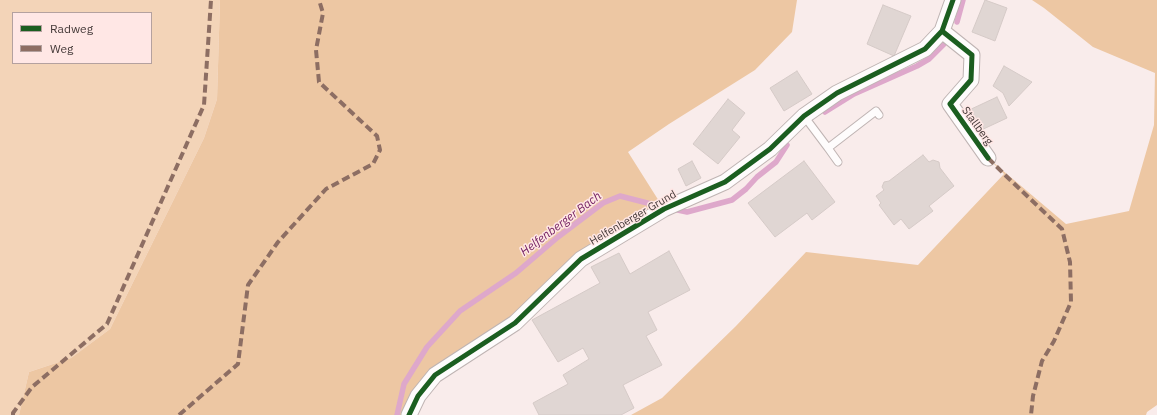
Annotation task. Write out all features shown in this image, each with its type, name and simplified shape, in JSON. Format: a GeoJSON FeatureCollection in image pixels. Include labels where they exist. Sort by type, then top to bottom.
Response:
{"type":"FeatureCollection","features":[{"type":"Feature","properties":{"kind":"street","name":"Helfenberger Grund"},"geometry":{"type":"LineString","coordinates":[[409,415],[418,396],[435,375],[515,323],[581,259],[660,212],[683,200],[725,182],[770,148],[804,116],[838,93],[926,49],[942,30],[953,0]]}},
{"type":"Feature","properties":{"kind":"street","name":"Stallberg"},"geometry":{"type":"LineString","coordinates":[[942,30],[972,55],[971,80],[950,104],[988,158]]}},
{"type":"Feature","properties":{"kind":"lane"},"geometry":{"type":"LineString","coordinates":[[828,148],[876,110],[879,115]]}},
{"type":"Feature","properties":{"kind":"lane"},"geometry":{"type":"LineString","coordinates":[[804,116],[838,162]]}},
{"type":"Feature","properties":{"kind":"shaded area"},"geometry":{"type":"Polygon","coordinates":[[[0,0],[220,0],[217,99],[204,138],[110,329],[71,358],[29,372],[19,415],[0,415],[0,0]]]}},
{"type":"Feature","properties":{"kind":"shaded area"},"geometry":{"type":"Polygon","coordinates":[[[220,0],[797,0],[792,32],[755,70],[669,124],[628,152],[664,209],[581,259],[515,323],[435,375],[409,415],[19,415],[29,372],[71,358],[110,329],[204,138],[217,99],[220,0]]]}},
{"type":"Feature","properties":{"kind":"shaded area"},"geometry":{"type":"Polygon","coordinates":[[[1032,0],[1157,0],[1157,405],[1147,412],[1146,415],[631,415],[662,398],[736,326],[806,252],[918,265],[1004,174],[988,158],[1066,224],[1129,211],[1154,125],[1155,73],[1093,47],[1032,0]]]}},
{"type":"Feature","properties":{"kind":"building"},"geometry":{"type":"Polygon","coordinates":[[[985,0],[1007,8],[995,41],[972,32],[985,0]]]}},
{"type":"Feature","properties":{"kind":"building"},"geometry":{"type":"Polygon","coordinates":[[[883,5],[911,16],[894,56],[867,44],[883,5]]]}},
{"type":"Feature","properties":{"kind":"building"},"geometry":{"type":"Polygon","coordinates":[[[1004,66],[1032,82],[1009,106],[1003,93],[993,86],[1004,66]]]}},
{"type":"Feature","properties":{"kind":"building"},"geometry":{"type":"Polygon","coordinates":[[[797,71],[812,94],[784,111],[770,88],[797,71]]]}},
{"type":"Feature","properties":{"kind":"building"},"geometry":{"type":"Polygon","coordinates":[[[997,97],[1007,118],[977,132],[967,111],[997,97]]]}},
{"type":"Feature","properties":{"kind":"building"},"geometry":{"type":"Polygon","coordinates":[[[728,99],[745,113],[732,130],[740,137],[718,164],[693,144],[728,99]]]}},
{"type":"Feature","properties":{"kind":"building"},"geometry":{"type":"Polygon","coordinates":[[[923,155],[929,162],[933,160],[939,162],[940,168],[954,186],[929,206],[933,211],[909,229],[901,219],[894,225],[879,205],[881,203],[876,196],[884,190],[882,187],[884,182],[889,181],[923,155]]]}},
{"type":"Feature","properties":{"kind":"building"},"geometry":{"type":"Polygon","coordinates":[[[692,161],[701,178],[686,186],[678,169],[692,161]]]}},
{"type":"Feature","properties":{"kind":"building"},"geometry":{"type":"Polygon","coordinates":[[[804,161],[835,202],[812,220],[807,213],[775,237],[748,203],[804,161]]]}},
{"type":"Feature","properties":{"kind":"building"},"geometry":{"type":"Polygon","coordinates":[[[669,251],[690,290],[648,312],[657,330],[646,336],[662,365],[623,385],[634,408],[621,415],[539,415],[533,403],[568,384],[563,375],[589,359],[583,348],[558,362],[532,320],[600,283],[591,267],[619,253],[630,274],[669,251]]]}},
{"type":"Feature","properties":{"kind":"waterway","name":"Helfenberger Bach"},"geometry":{"type":"LineString","coordinates":[[957,22],[963,0]]}},
{"type":"Feature","properties":{"kind":"waterway","name":"Helfenberger Bach"},"geometry":{"type":"LineString","coordinates":[[825,112],[854,94],[917,66],[929,59],[944,44]]}},
{"type":"Feature","properties":{"kind":"waterway","name":"Helfenberger Bach"},"geometry":{"type":"LineString","coordinates":[[673,209],[687,212],[732,200],[776,162],[787,145]]}},
{"type":"Feature","properties":{"kind":"waterway","name":"Helfenberger Bach"},"geometry":{"type":"LineString","coordinates":[[397,415],[404,384],[427,347],[460,311],[516,273],[558,237],[603,203],[620,196],[663,207]]}},
{"type":"Feature","properties":{"kind":"marked path"},"geometry":{"type":"LineString","coordinates":[[13,415],[32,387],[107,324],[204,105],[211,0]]}},
{"type":"Feature","properties":{"kind":"marked path"},"geometry":{"type":"LineString","coordinates":[[179,415],[238,364],[248,285],[278,242],[326,189],[373,164],[380,150],[377,136],[319,82],[316,50],[323,13],[319,0]]}},
{"type":"Feature","properties":{"kind":"marked path"},"geometry":{"type":"LineString","coordinates":[[988,158],[1062,229],[1070,262],[1071,302],[1054,341],[1042,361],[1033,396],[1031,415]]}},
{"type":"Feature","properties":{"kind":"cycle path"},"geometry":{"type":"LineString","coordinates":[[409,415],[418,396],[435,375],[515,323],[581,259],[664,209],[725,182],[770,149],[804,116],[837,93],[925,49],[942,31],[953,0]]}},
{"type":"Feature","properties":{"kind":"cycle path"},"geometry":{"type":"LineString","coordinates":[[942,31],[972,55],[971,80],[950,104],[988,158]]}}]}
